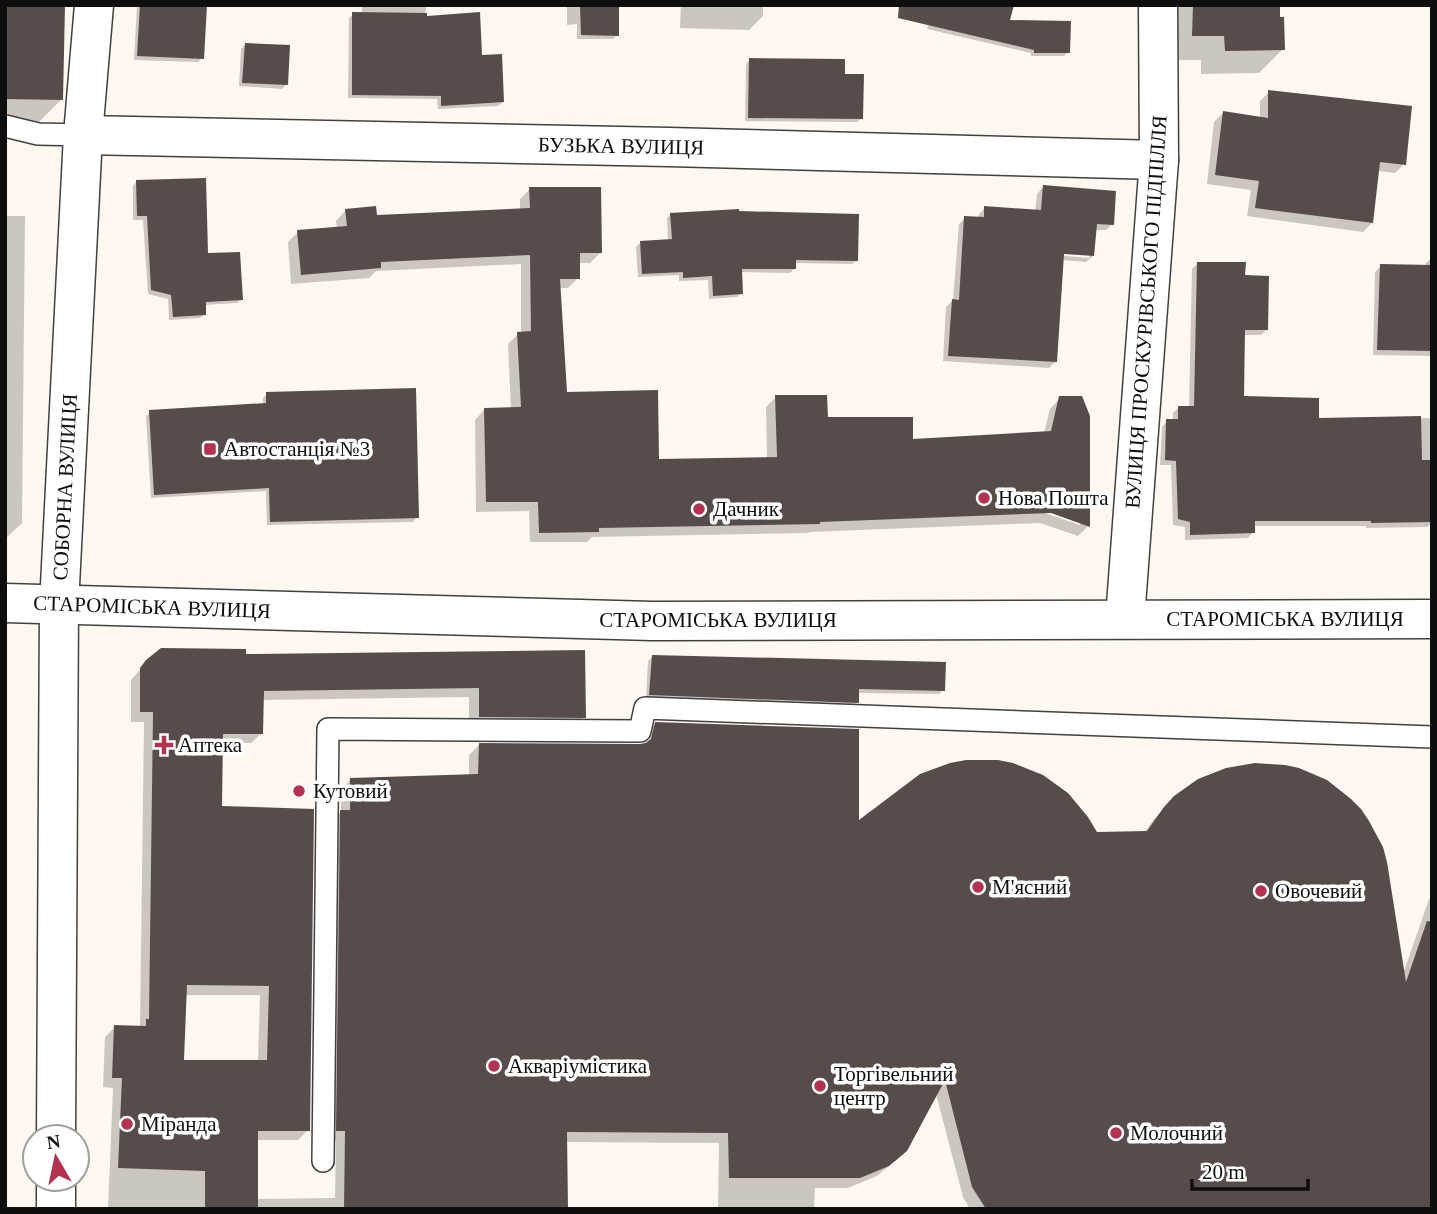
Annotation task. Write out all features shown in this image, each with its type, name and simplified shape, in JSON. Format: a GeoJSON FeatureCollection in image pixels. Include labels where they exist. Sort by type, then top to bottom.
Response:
{"type":"FeatureCollection","features":[{"type":"Feature","properties":{"kind":"street","name":"СОБОРНА ВУЛИЦЯ"},"geometry":{"type":"LineString","coordinates":[[56,1123],[60,605],[83,135],[94,5]]}},
{"type":"Feature","properties":{"kind":"street","name":"ВУЛИЦЯ ПРОСКУРІВСЬКОГО ПІДПІЛЛЯ"},"geometry":{"type":"LineString","coordinates":[[1125,619],[1159,160],[1158,5]]}},
{"type":"Feature","properties":{"kind":"street","name":"БУЗЬКА ВУЛИЦЯ"},"geometry":{"type":"LineString","coordinates":[[83,135],[1159,160]]}},
{"type":"Feature","properties":{"kind":"street","name":"СТАРОМІСЬКА ВУЛИЦЯ"},"geometry":{"type":"LineString","coordinates":[[5,603],[652,621],[1432,619]]}},
{"type":"Feature","properties":{"kind":"lane"},"geometry":{"type":"LineString","coordinates":[[5,126],[38,134],[83,135]]}},
{"type":"Feature","properties":{"kind":"lane"},"geometry":{"type":"LineString","coordinates":[[323,1161],[328,729],[640,731],[645,708],[1432,737]]}},
{"type":"Feature","properties":{"kind":"building"},"geometry":{"type":"Polygon","coordinates":[[[5,5],[65,5],[63,100],[5,99],[5,5]]]}},
{"type":"Feature","properties":{"kind":"building"},"geometry":{"type":"Polygon","coordinates":[[[140,5],[207,5],[204,59],[137,56],[140,5]]]}},
{"type":"Feature","properties":{"kind":"building"},"geometry":{"type":"Polygon","coordinates":[[[580,5],[619,5],[619,36],[581,35],[580,5]]]}},
{"type":"Feature","properties":{"kind":"building"},"geometry":{"type":"Polygon","coordinates":[[[899,5],[1014,5],[1010,20],[1071,21],[1070,53],[1034,53],[1034,50],[898,18],[899,5]]]}},
{"type":"Feature","properties":{"kind":"building"},"geometry":{"type":"Polygon","coordinates":[[[1193,5],[1280,5],[1280,17],[1284,17],[1285,50],[1225,51],[1224,36],[1192,36],[1193,5]]]}},
{"type":"Feature","properties":{"kind":"building"},"geometry":{"type":"Polygon","coordinates":[[[352,12],[427,13],[427,16],[480,12],[482,55],[502,54],[504,102],[441,106],[441,96],[352,95],[352,12]]]}},
{"type":"Feature","properties":{"kind":"building"},"geometry":{"type":"Polygon","coordinates":[[[245,43],[290,45],[288,85],[242,83],[245,43]]]}},
{"type":"Feature","properties":{"kind":"building"},"geometry":{"type":"Polygon","coordinates":[[[749,58],[845,59],[845,74],[864,74],[863,119],[748,118],[749,58]]]}},
{"type":"Feature","properties":{"kind":"building"},"geometry":{"type":"Polygon","coordinates":[[[1268,90],[1412,106],[1406,165],[1380,162],[1373,223],[1255,208],[1259,181],[1215,175],[1223,111],[1268,118],[1268,90]]]}},
{"type":"Feature","properties":{"kind":"building"},"geometry":{"type":"Polygon","coordinates":[[[206,178],[208,253],[240,252],[243,300],[206,302],[206,315],[173,317],[171,295],[151,290],[147,216],[137,216],[136,180],[206,178]]]}},
{"type":"Feature","properties":{"kind":"building"},"geometry":{"type":"Polygon","coordinates":[[[1043,185],[1116,191],[1114,225],[1097,224],[1094,256],[1064,254],[1057,362],[948,356],[952,299],[959,300],[964,216],[984,217],[984,206],[1041,210],[1043,185]]]}},
{"type":"Feature","properties":{"kind":"building"},"geometry":{"type":"Polygon","coordinates":[[[529,187],[601,187],[602,253],[580,253],[580,279],[560,279],[567,392],[658,390],[659,459],[777,457],[775,395],[827,395],[828,417],[913,417],[913,439],[1051,431],[1059,396],[1082,396],[1090,416],[1090,527],[1051,513],[820,524],[599,528],[599,532],[539,533],[538,502],[486,502],[484,408],[521,407],[517,332],[531,331],[530,255],[381,262],[381,268],[301,275],[297,230],[347,226],[345,209],[376,206],[377,215],[530,208],[529,187]]]}},
{"type":"Feature","properties":{"kind":"building"},"geometry":{"type":"Polygon","coordinates":[[[739,209],[859,214],[858,261],[796,260],[796,269],[742,269],[743,294],[713,296],[712,276],[683,278],[683,272],[642,274],[640,241],[672,239],[670,213],[739,209]]]}},
{"type":"Feature","properties":{"kind":"building"},"geometry":{"type":"Polygon","coordinates":[[[1197,262],[1246,262],[1245,275],[1269,276],[1268,330],[1245,330],[1244,396],[1319,398],[1319,418],[1421,416],[1422,460],[1432,460],[1432,522],[1255,521],[1255,533],[1190,535],[1190,522],[1178,519],[1176,461],[1165,460],[1166,419],[1178,419],[1178,406],[1194,406],[1197,262]]]}},
{"type":"Feature","properties":{"kind":"building"},"geometry":{"type":"Polygon","coordinates":[[[1380,264],[1432,265],[1432,351],[1377,350],[1380,264]]]}},
{"type":"Feature","properties":{"kind":"building"},"geometry":{"type":"Polygon","coordinates":[[[416,388],[419,518],[270,522],[269,488],[154,495],[149,410],[266,403],[266,392],[416,388]]]}},
{"type":"Feature","properties":{"kind":"building"},"geometry":{"type":"Polygon","coordinates":[[[161,648],[246,649],[246,654],[585,650],[586,718],[479,717],[479,688],[264,691],[263,734],[223,734],[222,806],[314,809],[310,1131],[258,1131],[258,1209],[205,1209],[205,1171],[118,1168],[122,1078],[112,1078],[114,1025],[146,1026],[146,1019],[149,1019],[153,712],[140,712],[140,668],[161,648]],[[187,985],[184,1060],[267,1060],[269,986],[187,985]]]}},
{"type":"Feature","properties":{"kind":"building"},"geometry":{"type":"Polygon","coordinates":[[[652,655],[946,662],[945,691],[859,689],[859,703],[649,695],[652,655]]]}},
{"type":"Feature","properties":{"kind":"building"},"geometry":{"type":"Polygon","coordinates":[[[655,722],[859,729],[859,820],[920,774],[966,760],[998,760],[1043,775],[1068,793],[1097,832],[1147,831],[1174,796],[1198,779],[1226,768],[1255,763],[1285,765],[1327,780],[1361,809],[1383,847],[1406,982],[1427,921],[1432,922],[1432,1209],[986,1209],[972,1187],[945,1080],[907,1151],[889,1166],[860,1178],[729,1178],[728,1133],[567,1132],[568,1209],[344,1209],[345,1131],[336,1131],[340,810],[350,810],[350,778],[478,774],[479,743],[640,744],[651,739],[655,722]]]}},
{"type":"Feature","properties":{"kind":"place","name":"Автостанція №3"},"geometry":{"type":"Point","coordinates":[210,449]}},
{"type":"Feature","properties":{"kind":"place","name":"Нова Пошта"},"geometry":{"type":"Point","coordinates":[984,498]}},
{"type":"Feature","properties":{"kind":"place","name":"Дачник"},"geometry":{"type":"Point","coordinates":[699,509]}},
{"type":"Feature","properties":{"kind":"place","name":"Аптека"},"geometry":{"type":"Point","coordinates":[164,745]}},
{"type":"Feature","properties":{"kind":"place","name":"Кутовий"},"geometry":{"type":"Point","coordinates":[299,791]}},
{"type":"Feature","properties":{"kind":"place","name":"М'ясний"},"geometry":{"type":"Point","coordinates":[978,887]}},
{"type":"Feature","properties":{"kind":"place","name":"Овочевий"},"geometry":{"type":"Point","coordinates":[1261,891]}},
{"type":"Feature","properties":{"kind":"place","name":"Акваріумістика"},"geometry":{"type":"Point","coordinates":[494,1066]}},
{"type":"Feature","properties":{"kind":"place","name":"Торгівельний центр"},"geometry":{"type":"Point","coordinates":[820,1086]}},
{"type":"Feature","properties":{"kind":"place","name":"Міранда"},"geometry":{"type":"Point","coordinates":[127,1124]}},
{"type":"Feature","properties":{"kind":"place","name":"Молочний"},"geometry":{"type":"Point","coordinates":[1116,1133]}}]}
